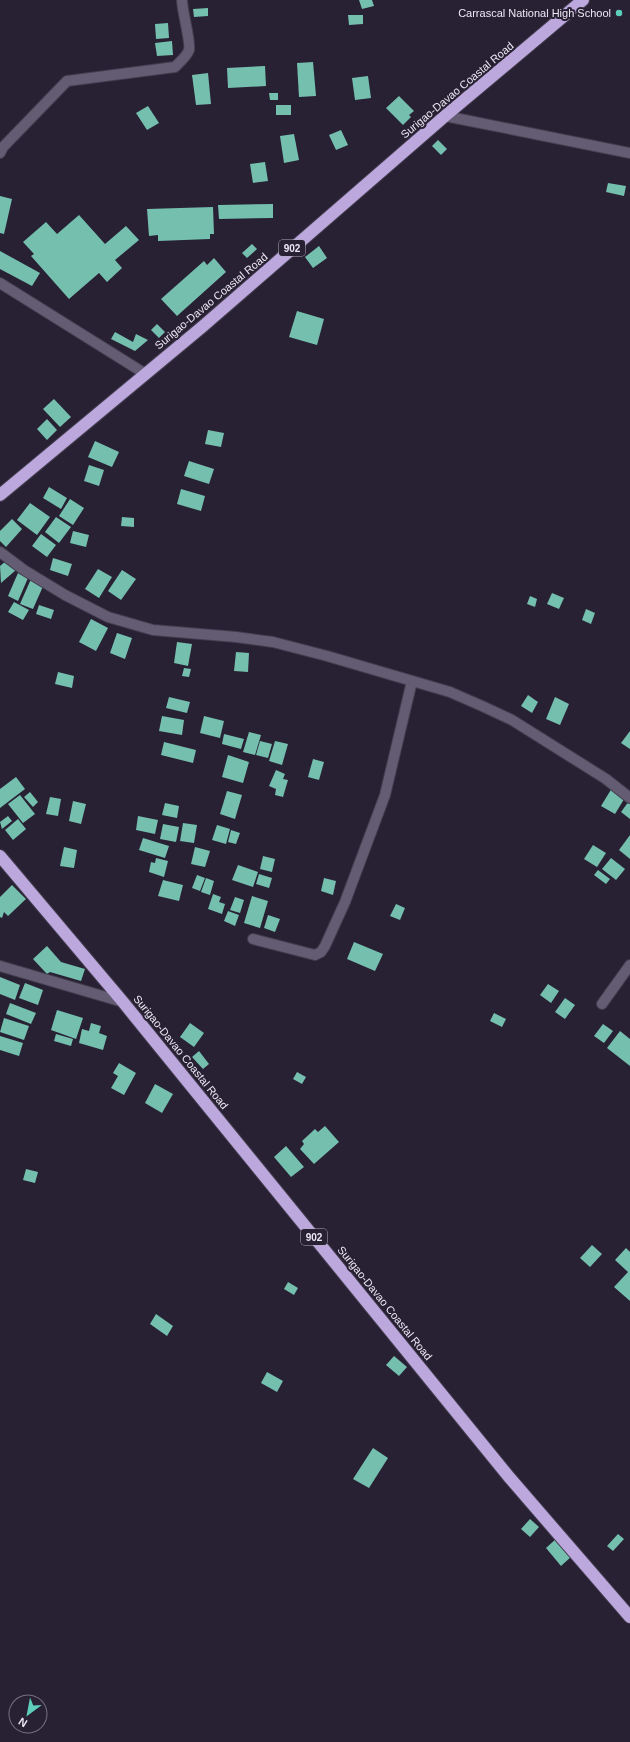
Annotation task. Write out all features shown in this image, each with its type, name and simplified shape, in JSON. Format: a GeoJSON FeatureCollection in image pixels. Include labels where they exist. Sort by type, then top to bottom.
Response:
{"type":"FeatureCollection","features":[{"type":"Feature","properties":{"kind":"highway","name":"Surigao-Davao Coastal Road"},"geometry":{"type":"LineString","coordinates":[[0,495],[144,373],[208,322],[445,116],[583,0]]}},
{"type":"Feature","properties":{"kind":"highway","name":"Surigao-Davao Coastal Road"},"geometry":{"type":"LineString","coordinates":[[0,856],[123,1002],[509,1477],[630,1617]]}},
{"type":"Feature","properties":{"kind":"street"},"geometry":{"type":"LineString","coordinates":[[0,153],[67,81],[176,68],[189,50],[182,13],[182,0]]}},
{"type":"Feature","properties":{"kind":"street"},"geometry":{"type":"LineString","coordinates":[[445,116],[630,153]]}},
{"type":"Feature","properties":{"kind":"street"},"geometry":{"type":"LineString","coordinates":[[0,284],[144,373]]}},
{"type":"Feature","properties":{"kind":"street"},"geometry":{"type":"LineString","coordinates":[[0,552],[24,570],[65,595],[108,617],[153,630],[236,637],[273,642],[412,680],[456,695],[512,720],[606,779],[630,798]]}},
{"type":"Feature","properties":{"kind":"street"},"geometry":{"type":"LineString","coordinates":[[253,938],[315,955],[321,952],[325,946],[345,902],[385,795],[412,680]]}},
{"type":"Feature","properties":{"kind":"street"},"geometry":{"type":"LineString","coordinates":[[602,1004],[630,965]]}},
{"type":"Feature","properties":{"kind":"street"},"geometry":{"type":"LineString","coordinates":[[0,966],[123,1002]]}},
{"type":"Feature","properties":{"kind":"building"},"geometry":{"type":"Polygon","coordinates":[[[359,0],[372,0],[374,6],[362,9],[359,0]]]}},
{"type":"Feature","properties":{"kind":"building"},"geometry":{"type":"Polygon","coordinates":[[[208,8],[208,16],[194,17],[193,9],[208,8]]]}},
{"type":"Feature","properties":{"kind":"building"},"geometry":{"type":"Polygon","coordinates":[[[348,15],[363,15],[363,24],[349,25],[348,15]]]}},
{"type":"Feature","properties":{"kind":"building"},"geometry":{"type":"Polygon","coordinates":[[[168,23],[169,38],[156,39],[155,24],[168,23]]]}},
{"type":"Feature","properties":{"kind":"building"},"geometry":{"type":"Polygon","coordinates":[[[172,41],[173,55],[157,56],[155,43],[172,41]]]}},
{"type":"Feature","properties":{"kind":"building"},"geometry":{"type":"Polygon","coordinates":[[[313,62],[316,96],[299,97],[297,63],[313,62]]]}},
{"type":"Feature","properties":{"kind":"building"},"geometry":{"type":"Polygon","coordinates":[[[265,66],[266,86],[228,88],[227,68],[265,66]]]}},
{"type":"Feature","properties":{"kind":"building"},"geometry":{"type":"Polygon","coordinates":[[[208,73],[211,104],[196,105],[192,75],[208,73]]]}},
{"type":"Feature","properties":{"kind":"building"},"geometry":{"type":"Polygon","coordinates":[[[368,76],[371,98],[355,100],[352,78],[368,76]]]}},
{"type":"Feature","properties":{"kind":"building"},"geometry":{"type":"Polygon","coordinates":[[[269,93],[278,93],[278,100],[270,100],[269,93]]]}},
{"type":"Feature","properties":{"kind":"building"},"geometry":{"type":"Polygon","coordinates":[[[399,96],[414,111],[409,115],[411,117],[403,125],[386,108],[399,96]]]}},
{"type":"Feature","properties":{"kind":"building"},"geometry":{"type":"Polygon","coordinates":[[[276,105],[291,105],[291,115],[276,115],[276,105]]]}},
{"type":"Feature","properties":{"kind":"building"},"geometry":{"type":"Polygon","coordinates":[[[148,106],[159,123],[147,130],[136,113],[148,106]]]}},
{"type":"Feature","properties":{"kind":"building"},"geometry":{"type":"Polygon","coordinates":[[[341,130],[348,145],[336,150],[329,135],[341,130]]]}},
{"type":"Feature","properties":{"kind":"building"},"geometry":{"type":"Polygon","coordinates":[[[294,134],[299,160],[284,163],[280,136],[294,134]]]}},
{"type":"Feature","properties":{"kind":"building"},"geometry":{"type":"Polygon","coordinates":[[[438,140],[447,149],[441,155],[432,146],[438,140]]]}},
{"type":"Feature","properties":{"kind":"building"},"geometry":{"type":"Polygon","coordinates":[[[265,162],[268,181],[253,183],[250,164],[265,162]]]}},
{"type":"Feature","properties":{"kind":"building"},"geometry":{"type":"Polygon","coordinates":[[[608,183],[626,186],[624,196],[606,192],[608,183]]]}},
{"type":"Feature","properties":{"kind":"building"},"geometry":{"type":"Polygon","coordinates":[[[0,196],[12,199],[4,234],[0,233],[0,196]]]}},
{"type":"Feature","properties":{"kind":"building"},"geometry":{"type":"Polygon","coordinates":[[[273,204],[273,218],[219,219],[218,205],[273,204]]]}},
{"type":"Feature","properties":{"kind":"building"},"geometry":{"type":"Polygon","coordinates":[[[213,207],[214,234],[210,234],[210,239],[158,241],[158,235],[149,236],[147,209],[213,207]]]}},
{"type":"Feature","properties":{"kind":"building"},"geometry":{"type":"Polygon","coordinates":[[[79,215],[105,244],[126,226],[139,240],[115,260],[122,268],[107,282],[99,273],[69,299],[31,256],[34,254],[23,242],[46,222],[57,234],[79,215]]]}},
{"type":"Feature","properties":{"kind":"building"},"geometry":{"type":"Polygon","coordinates":[[[252,244],[257,249],[247,258],[242,253],[252,244]]]}},
{"type":"Feature","properties":{"kind":"building"},"geometry":{"type":"Polygon","coordinates":[[[319,246],[327,258],[313,268],[305,257],[319,246]]]}},
{"type":"Feature","properties":{"kind":"building"},"geometry":{"type":"Polygon","coordinates":[[[0,251],[40,273],[32,286],[0,269],[0,251]]]}},
{"type":"Feature","properties":{"kind":"building"},"geometry":{"type":"Polygon","coordinates":[[[214,258],[226,272],[177,316],[161,299],[204,261],[207,265],[214,258]]]}},
{"type":"Feature","properties":{"kind":"building"},"geometry":{"type":"Polygon","coordinates":[[[297,311],[324,319],[317,345],[289,337],[297,311]]]}},
{"type":"Feature","properties":{"kind":"building"},"geometry":{"type":"Polygon","coordinates":[[[157,324],[165,332],[159,338],[151,330],[157,324]]]}},
{"type":"Feature","properties":{"kind":"building"},"geometry":{"type":"Polygon","coordinates":[[[115,332],[133,342],[136,334],[148,340],[135,351],[111,339],[115,332]]]}},
{"type":"Feature","properties":{"kind":"building"},"geometry":{"type":"Polygon","coordinates":[[[54,399],[71,417],[60,427],[43,409],[54,399]]]}},
{"type":"Feature","properties":{"kind":"building"},"geometry":{"type":"Polygon","coordinates":[[[47,419],[57,430],[47,440],[37,429],[47,419]]]}},
{"type":"Feature","properties":{"kind":"building"},"geometry":{"type":"Polygon","coordinates":[[[208,430],[224,433],[221,447],[205,444],[208,430]]]}},
{"type":"Feature","properties":{"kind":"building"},"geometry":{"type":"Polygon","coordinates":[[[95,441],[119,452],[112,467],[88,457],[95,441]]]}},
{"type":"Feature","properties":{"kind":"building"},"geometry":{"type":"Polygon","coordinates":[[[189,461],[214,469],[209,484],[184,476],[189,461]]]}},
{"type":"Feature","properties":{"kind":"building"},"geometry":{"type":"Polygon","coordinates":[[[89,465],[104,470],[99,486],[84,481],[89,465]]]}},
{"type":"Feature","properties":{"kind":"building"},"geometry":{"type":"Polygon","coordinates":[[[49,487],[67,498],[61,509],[43,498],[49,487]]]}},
{"type":"Feature","properties":{"kind":"building"},"geometry":{"type":"Polygon","coordinates":[[[181,489],[205,496],[201,511],[177,504],[181,489]]]}},
{"type":"Feature","properties":{"kind":"building"},"geometry":{"type":"Polygon","coordinates":[[[70,499],[84,508],[73,525],[59,516],[70,499]]]}},
{"type":"Feature","properties":{"kind":"building"},"geometry":{"type":"Polygon","coordinates":[[[30,503],[50,517],[37,535],[17,520],[30,503]]]}},
{"type":"Feature","properties":{"kind":"building"},"geometry":{"type":"Polygon","coordinates":[[[56,517],[71,527],[59,543],[45,532],[56,517]]]}},
{"type":"Feature","properties":{"kind":"building"},"geometry":{"type":"Polygon","coordinates":[[[122,517],[134,518],[134,527],[121,526],[122,517]]]}},
{"type":"Feature","properties":{"kind":"building"},"geometry":{"type":"Polygon","coordinates":[[[12,519],[22,529],[6,547],[0,541],[0,531],[12,519]]]}},
{"type":"Feature","properties":{"kind":"building"},"geometry":{"type":"Polygon","coordinates":[[[73,531],[89,535],[86,547],[70,543],[73,531]]]}},
{"type":"Feature","properties":{"kind":"building"},"geometry":{"type":"Polygon","coordinates":[[[41,534],[56,545],[47,557],[32,546],[41,534]]]}},
{"type":"Feature","properties":{"kind":"building"},"geometry":{"type":"Polygon","coordinates":[[[53,558],[72,564],[68,576],[50,570],[53,558]]]}},
{"type":"Feature","properties":{"kind":"building"},"geometry":{"type":"Polygon","coordinates":[[[7,560],[16,570],[1,583],[0,566],[7,560]]]}},
{"type":"Feature","properties":{"kind":"building"},"geometry":{"type":"Polygon","coordinates":[[[98,569],[112,577],[99,598],[85,589],[98,569]]]}},
{"type":"Feature","properties":{"kind":"building"},"geometry":{"type":"Polygon","coordinates":[[[122,570],[136,579],[121,600],[108,591],[122,570]]]}},
{"type":"Feature","properties":{"kind":"building"},"geometry":{"type":"Polygon","coordinates":[[[18,573],[28,578],[18,601],[8,596],[18,573]]]}},
{"type":"Feature","properties":{"kind":"building"},"geometry":{"type":"Polygon","coordinates":[[[31,579],[44,584],[33,609],[20,604],[31,579]]]}},
{"type":"Feature","properties":{"kind":"building"},"geometry":{"type":"Polygon","coordinates":[[[552,593],[564,598],[559,609],[547,604],[552,593]]]}},
{"type":"Feature","properties":{"kind":"building"},"geometry":{"type":"Polygon","coordinates":[[[530,596],[537,599],[535,607],[527,604],[530,596]]]}},
{"type":"Feature","properties":{"kind":"building"},"geometry":{"type":"Polygon","coordinates":[[[14,602],[29,610],[23,620],[8,612],[14,602]]]}},
{"type":"Feature","properties":{"kind":"building"},"geometry":{"type":"Polygon","coordinates":[[[39,605],[54,610],[51,619],[36,614],[39,605]]]}},
{"type":"Feature","properties":{"kind":"building"},"geometry":{"type":"Polygon","coordinates":[[[586,609],[595,613],[591,624],[582,620],[586,609]]]}},
{"type":"Feature","properties":{"kind":"building"},"geometry":{"type":"Polygon","coordinates":[[[91,619],[108,628],[96,651],[79,642],[91,619]]]}},
{"type":"Feature","properties":{"kind":"building"},"geometry":{"type":"Polygon","coordinates":[[[117,633],[132,638],[125,659],[110,653],[117,633]]]}},
{"type":"Feature","properties":{"kind":"building"},"geometry":{"type":"Polygon","coordinates":[[[177,642],[192,644],[188,666],[174,663],[177,642]]]}},
{"type":"Feature","properties":{"kind":"building"},"geometry":{"type":"Polygon","coordinates":[[[236,652],[249,653],[248,672],[234,671],[236,652]]]}},
{"type":"Feature","properties":{"kind":"building"},"geometry":{"type":"Polygon","coordinates":[[[184,668],[191,669],[189,677],[182,676],[184,668]]]}},
{"type":"Feature","properties":{"kind":"building"},"geometry":{"type":"Polygon","coordinates":[[[58,672],[74,676],[72,688],[55,684],[58,672]]]}},
{"type":"Feature","properties":{"kind":"building"},"geometry":{"type":"Polygon","coordinates":[[[528,695],[538,702],[532,713],[521,706],[528,695]]]}},
{"type":"Feature","properties":{"kind":"building"},"geometry":{"type":"Polygon","coordinates":[[[169,697],[190,702],[187,713],[166,708],[169,697]]]}},
{"type":"Feature","properties":{"kind":"building"},"geometry":{"type":"Polygon","coordinates":[[[555,697],[569,704],[560,725],[546,719],[555,697]]]}},
{"type":"Feature","properties":{"kind":"building"},"geometry":{"type":"Polygon","coordinates":[[[162,716],[184,720],[182,735],[159,731],[162,716]]]}},
{"type":"Feature","properties":{"kind":"building"},"geometry":{"type":"Polygon","coordinates":[[[204,716],[224,721],[220,738],[200,733],[204,716]]]}},
{"type":"Feature","properties":{"kind":"building"},"geometry":{"type":"Polygon","coordinates":[[[630,731],[630,749],[621,743],[630,731]]]}},
{"type":"Feature","properties":{"kind":"building"},"geometry":{"type":"Polygon","coordinates":[[[249,732],[261,735],[255,755],[243,752],[249,732]]]}},
{"type":"Feature","properties":{"kind":"building"},"geometry":{"type":"Polygon","coordinates":[[[224,734],[244,739],[241,749],[222,744],[224,734]]]}},
{"type":"Feature","properties":{"kind":"building"},"geometry":{"type":"Polygon","coordinates":[[[260,741],[272,744],[268,758],[256,755],[260,741]]]}},
{"type":"Feature","properties":{"kind":"building"},"geometry":{"type":"Polygon","coordinates":[[[275,741],[288,744],[282,765],[269,761],[275,741]]]}},
{"type":"Feature","properties":{"kind":"building"},"geometry":{"type":"Polygon","coordinates":[[[164,742],[196,750],[193,763],[161,755],[164,742]]]}},
{"type":"Feature","properties":{"kind":"building"},"geometry":{"type":"Polygon","coordinates":[[[228,755],[249,762],[243,783],[222,777],[228,755]]]}},
{"type":"Feature","properties":{"kind":"building"},"geometry":{"type":"Polygon","coordinates":[[[313,759],[324,762],[319,780],[308,777],[313,759]]]}},
{"type":"Feature","properties":{"kind":"building"},"geometry":{"type":"Polygon","coordinates":[[[276,770],[285,774],[283,779],[288,780],[283,797],[275,795],[276,789],[269,786],[276,770]]]}},
{"type":"Feature","properties":{"kind":"building"},"geometry":{"type":"Polygon","coordinates":[[[16,777],[25,789],[0,808],[0,789],[16,777]]]}},
{"type":"Feature","properties":{"kind":"building"},"geometry":{"type":"Polygon","coordinates":[[[612,788],[626,796],[615,814],[601,806],[612,788]]]}},
{"type":"Feature","properties":{"kind":"building"},"geometry":{"type":"Polygon","coordinates":[[[227,791],[242,795],[235,819],[220,814],[227,791]]]}},
{"type":"Feature","properties":{"kind":"building"},"geometry":{"type":"Polygon","coordinates":[[[30,792],[38,802],[33,807],[24,797],[30,792]]]}},
{"type":"Feature","properties":{"kind":"building"},"geometry":{"type":"Polygon","coordinates":[[[20,795],[35,814],[23,823],[8,804],[20,795]]]}},
{"type":"Feature","properties":{"kind":"building"},"geometry":{"type":"Polygon","coordinates":[[[50,797],[61,799],[58,816],[46,814],[50,797]]]}},
{"type":"Feature","properties":{"kind":"building"},"geometry":{"type":"Polygon","coordinates":[[[73,801],[86,804],[81,824],[69,821],[73,801]]]}},
{"type":"Feature","properties":{"kind":"building"},"geometry":{"type":"Polygon","coordinates":[[[629,801],[630,802],[630,819],[621,812],[629,801]]]}},
{"type":"Feature","properties":{"kind":"building"},"geometry":{"type":"Polygon","coordinates":[[[165,803],[179,806],[177,818],[162,815],[165,803]]]}},
{"type":"Feature","properties":{"kind":"building"},"geometry":{"type":"Polygon","coordinates":[[[8,816],[12,821],[2,829],[0,822],[8,816]]]}},
{"type":"Feature","properties":{"kind":"building"},"geometry":{"type":"Polygon","coordinates":[[[138,816],[158,820],[155,834],[136,830],[138,816]]]}},
{"type":"Feature","properties":{"kind":"building"},"geometry":{"type":"Polygon","coordinates":[[[18,819],[26,829],[13,840],[5,830],[18,819]]]}},
{"type":"Feature","properties":{"kind":"building"},"geometry":{"type":"Polygon","coordinates":[[[183,823],[197,825],[194,843],[180,841],[183,823]]]}},
{"type":"Feature","properties":{"kind":"building"},"geometry":{"type":"Polygon","coordinates":[[[163,824],[179,827],[176,842],[160,839],[163,824]]]}},
{"type":"Feature","properties":{"kind":"building"},"geometry":{"type":"Polygon","coordinates":[[[217,825],[230,829],[226,844],[212,840],[217,825]]]}},
{"type":"Feature","properties":{"kind":"building"},"geometry":{"type":"Polygon","coordinates":[[[231,830],[240,833],[236,844],[228,842],[231,830]]]}},
{"type":"Feature","properties":{"kind":"building"},"geometry":{"type":"Polygon","coordinates":[[[630,835],[630,859],[619,850],[630,835]]]}},
{"type":"Feature","properties":{"kind":"building"},"geometry":{"type":"Polygon","coordinates":[[[143,838],[169,846],[165,858],[139,850],[143,838]]]}},
{"type":"Feature","properties":{"kind":"building"},"geometry":{"type":"Polygon","coordinates":[[[593,845],[606,853],[597,867],[584,859],[593,845]]]}},
{"type":"Feature","properties":{"kind":"building"},"geometry":{"type":"Polygon","coordinates":[[[64,847],[77,850],[74,868],[60,866],[64,847]]]}},
{"type":"Feature","properties":{"kind":"building"},"geometry":{"type":"Polygon","coordinates":[[[195,847],[210,851],[205,867],[191,864],[195,847]]]}},
{"type":"Feature","properties":{"kind":"building"},"geometry":{"type":"Polygon","coordinates":[[[263,856],[275,859],[272,872],[260,869],[263,856]]]}},
{"type":"Feature","properties":{"kind":"building"},"geometry":{"type":"Polygon","coordinates":[[[156,858],[168,861],[164,877],[149,872],[151,862],[155,863],[156,858]]]}},
{"type":"Feature","properties":{"kind":"building"},"geometry":{"type":"Polygon","coordinates":[[[611,858],[625,869],[616,880],[602,869],[611,858]]]}},
{"type":"Feature","properties":{"kind":"building"},"geometry":{"type":"Polygon","coordinates":[[[238,865],[258,872],[253,887],[232,880],[238,865]]]}},
{"type":"Feature","properties":{"kind":"building"},"geometry":{"type":"Polygon","coordinates":[[[598,870],[610,879],[606,884],[594,875],[598,870]]]}},
{"type":"Feature","properties":{"kind":"building"},"geometry":{"type":"Polygon","coordinates":[[[259,874],[272,878],[269,888],[256,884],[259,874]]]}},
{"type":"Feature","properties":{"kind":"building"},"geometry":{"type":"Polygon","coordinates":[[[197,875],[205,878],[200,891],[192,888],[197,875]]]}},
{"type":"Feature","properties":{"kind":"building"},"geometry":{"type":"Polygon","coordinates":[[[206,878],[214,881],[210,895],[201,892],[206,878]]]}},
{"type":"Feature","properties":{"kind":"building"},"geometry":{"type":"Polygon","coordinates":[[[324,878],[336,881],[333,895],[321,891],[324,878]]]}},
{"type":"Feature","properties":{"kind":"building"},"geometry":{"type":"Polygon","coordinates":[[[163,880],[183,885],[179,901],[158,896],[163,880]]]}},
{"type":"Feature","properties":{"kind":"building"},"geometry":{"type":"Polygon","coordinates":[[[12,885],[26,899],[8,916],[4,912],[2,918],[0,917],[0,897],[12,885]]]}},
{"type":"Feature","properties":{"kind":"building"},"geometry":{"type":"Polygon","coordinates":[[[213,894],[221,897],[219,902],[225,904],[222,914],[208,909],[213,894]]]}},
{"type":"Feature","properties":{"kind":"building"},"geometry":{"type":"Polygon","coordinates":[[[252,896],[268,901],[260,928],[244,923],[252,896]]]}},
{"type":"Feature","properties":{"kind":"building"},"geometry":{"type":"Polygon","coordinates":[[[235,897],[244,900],[240,913],[230,910],[235,897]]]}},
{"type":"Feature","properties":{"kind":"building"},"geometry":{"type":"Polygon","coordinates":[[[396,904],[405,908],[400,920],[390,916],[396,904]]]}},
{"type":"Feature","properties":{"kind":"building"},"geometry":{"type":"Polygon","coordinates":[[[228,911],[239,915],[235,926],[224,921],[228,911]]]}},
{"type":"Feature","properties":{"kind":"building"},"geometry":{"type":"Polygon","coordinates":[[[268,915],[280,919],[275,932],[264,928],[268,915]]]}},
{"type":"Feature","properties":{"kind":"building"},"geometry":{"type":"Polygon","coordinates":[[[354,942],[383,954],[375,971],[347,959],[354,942]]]}},
{"type":"Feature","properties":{"kind":"building"},"geometry":{"type":"Polygon","coordinates":[[[47,946],[61,962],[85,969],[81,981],[50,972],[47,974],[33,959],[47,946]]]}},
{"type":"Feature","properties":{"kind":"building"},"geometry":{"type":"Polygon","coordinates":[[[0,977],[20,985],[15,1000],[0,994],[0,977]]]}},
{"type":"Feature","properties":{"kind":"building"},"geometry":{"type":"Polygon","coordinates":[[[25,983],[43,990],[38,1005],[19,998],[25,983]]]}},
{"type":"Feature","properties":{"kind":"building"},"geometry":{"type":"Polygon","coordinates":[[[548,984],[559,991],[551,1003],[540,995],[548,984]]]}},
{"type":"Feature","properties":{"kind":"building"},"geometry":{"type":"Polygon","coordinates":[[[565,998],[575,1005],[565,1019],[555,1012],[565,998]]]}},
{"type":"Feature","properties":{"kind":"building"},"geometry":{"type":"Polygon","coordinates":[[[10,1003],[36,1013],[31,1024],[6,1014],[10,1003]]]}},
{"type":"Feature","properties":{"kind":"building"},"geometry":{"type":"Polygon","coordinates":[[[57,1010],[83,1018],[76,1039],[51,1030],[57,1010]]]}},
{"type":"Feature","properties":{"kind":"building"},"geometry":{"type":"Polygon","coordinates":[[[494,1013],[506,1019],[502,1027],[490,1021],[494,1013]]]}},
{"type":"Feature","properties":{"kind":"building"},"geometry":{"type":"Polygon","coordinates":[[[4,1018],[29,1026],[24,1040],[0,1032],[4,1018]]]}},
{"type":"Feature","properties":{"kind":"building"},"geometry":{"type":"Polygon","coordinates":[[[91,1023],[101,1026],[99,1033],[107,1036],[103,1050],[79,1043],[82,1029],[89,1031],[91,1023]]]}},
{"type":"Feature","properties":{"kind":"building"},"geometry":{"type":"Polygon","coordinates":[[[190,1023],[204,1033],[194,1047],[180,1037],[190,1023]]]}},
{"type":"Feature","properties":{"kind":"building"},"geometry":{"type":"Polygon","coordinates":[[[603,1024],[613,1031],[604,1043],[594,1036],[603,1024]]]}},
{"type":"Feature","properties":{"kind":"building"},"geometry":{"type":"Polygon","coordinates":[[[620,1031],[630,1039],[630,1066],[607,1048],[620,1031]]]}},
{"type":"Feature","properties":{"kind":"building"},"geometry":{"type":"Polygon","coordinates":[[[56,1034],[73,1039],[71,1046],[54,1041],[56,1034]]]}},
{"type":"Feature","properties":{"kind":"building"},"geometry":{"type":"Polygon","coordinates":[[[0,1036],[23,1043],[19,1056],[0,1050],[0,1036]]]}},
{"type":"Feature","properties":{"kind":"building"},"geometry":{"type":"Polygon","coordinates":[[[199,1051],[209,1064],[203,1069],[192,1057],[199,1051]]]}},
{"type":"Feature","properties":{"kind":"building"},"geometry":{"type":"Polygon","coordinates":[[[119,1063],[136,1073],[124,1095],[111,1088],[118,1076],[113,1073],[119,1063]]]}},
{"type":"Feature","properties":{"kind":"building"},"geometry":{"type":"Polygon","coordinates":[[[297,1072],[306,1077],[302,1084],[293,1079],[297,1072]]]}},
{"type":"Feature","properties":{"kind":"building"},"geometry":{"type":"Polygon","coordinates":[[[155,1084],[173,1094],[162,1113],[145,1103],[155,1084]]]}},
{"type":"Feature","properties":{"kind":"building"},"geometry":{"type":"Polygon","coordinates":[[[325,1126],[339,1142],[314,1164],[300,1149],[304,1144],[302,1141],[315,1129],[318,1132],[325,1126]]]}},
{"type":"Feature","properties":{"kind":"building"},"geometry":{"type":"Polygon","coordinates":[[[286,1146],[304,1167],[291,1177],[274,1157],[286,1146]]]}},
{"type":"Feature","properties":{"kind":"building"},"geometry":{"type":"Polygon","coordinates":[[[26,1169],[38,1172],[35,1183],[23,1180],[26,1169]]]}},
{"type":"Feature","properties":{"kind":"building"},"geometry":{"type":"Polygon","coordinates":[[[592,1245],[602,1254],[590,1267],[580,1258],[592,1245]]]}},
{"type":"Feature","properties":{"kind":"building"},"geometry":{"type":"Polygon","coordinates":[[[626,1248],[630,1252],[630,1301],[614,1287],[628,1272],[615,1260],[626,1248]]]}},
{"type":"Feature","properties":{"kind":"building"},"geometry":{"type":"Polygon","coordinates":[[[288,1282],[298,1288],[294,1295],[284,1289],[288,1282]]]}},
{"type":"Feature","properties":{"kind":"building"},"geometry":{"type":"Polygon","coordinates":[[[156,1314],[173,1326],[167,1336],[150,1324],[156,1314]]]}},
{"type":"Feature","properties":{"kind":"building"},"geometry":{"type":"Polygon","coordinates":[[[394,1356],[407,1367],[399,1376],[386,1365],[394,1356]]]}},
{"type":"Feature","properties":{"kind":"building"},"geometry":{"type":"Polygon","coordinates":[[[267,1372],[283,1381],[277,1392],[261,1383],[267,1372]]]}},
{"type":"Feature","properties":{"kind":"building"},"geometry":{"type":"Polygon","coordinates":[[[373,1448],[388,1458],[369,1488],[353,1479],[373,1448]]]}},
{"type":"Feature","properties":{"kind":"building"},"geometry":{"type":"Polygon","coordinates":[[[530,1519],[539,1527],[530,1537],[521,1529],[530,1519]]]}},
{"type":"Feature","properties":{"kind":"building"},"geometry":{"type":"Polygon","coordinates":[[[618,1534],[624,1539],[613,1551],[607,1546],[618,1534]]]}},
{"type":"Feature","properties":{"kind":"building"},"geometry":{"type":"Polygon","coordinates":[[[557,1538],[572,1556],[561,1566],[546,1548],[557,1538]]]}},
{"type":"Feature","properties":{"kind":"place","name":"Carrascal National High School"},"geometry":{"type":"Point","coordinates":[619,13]}}]}
